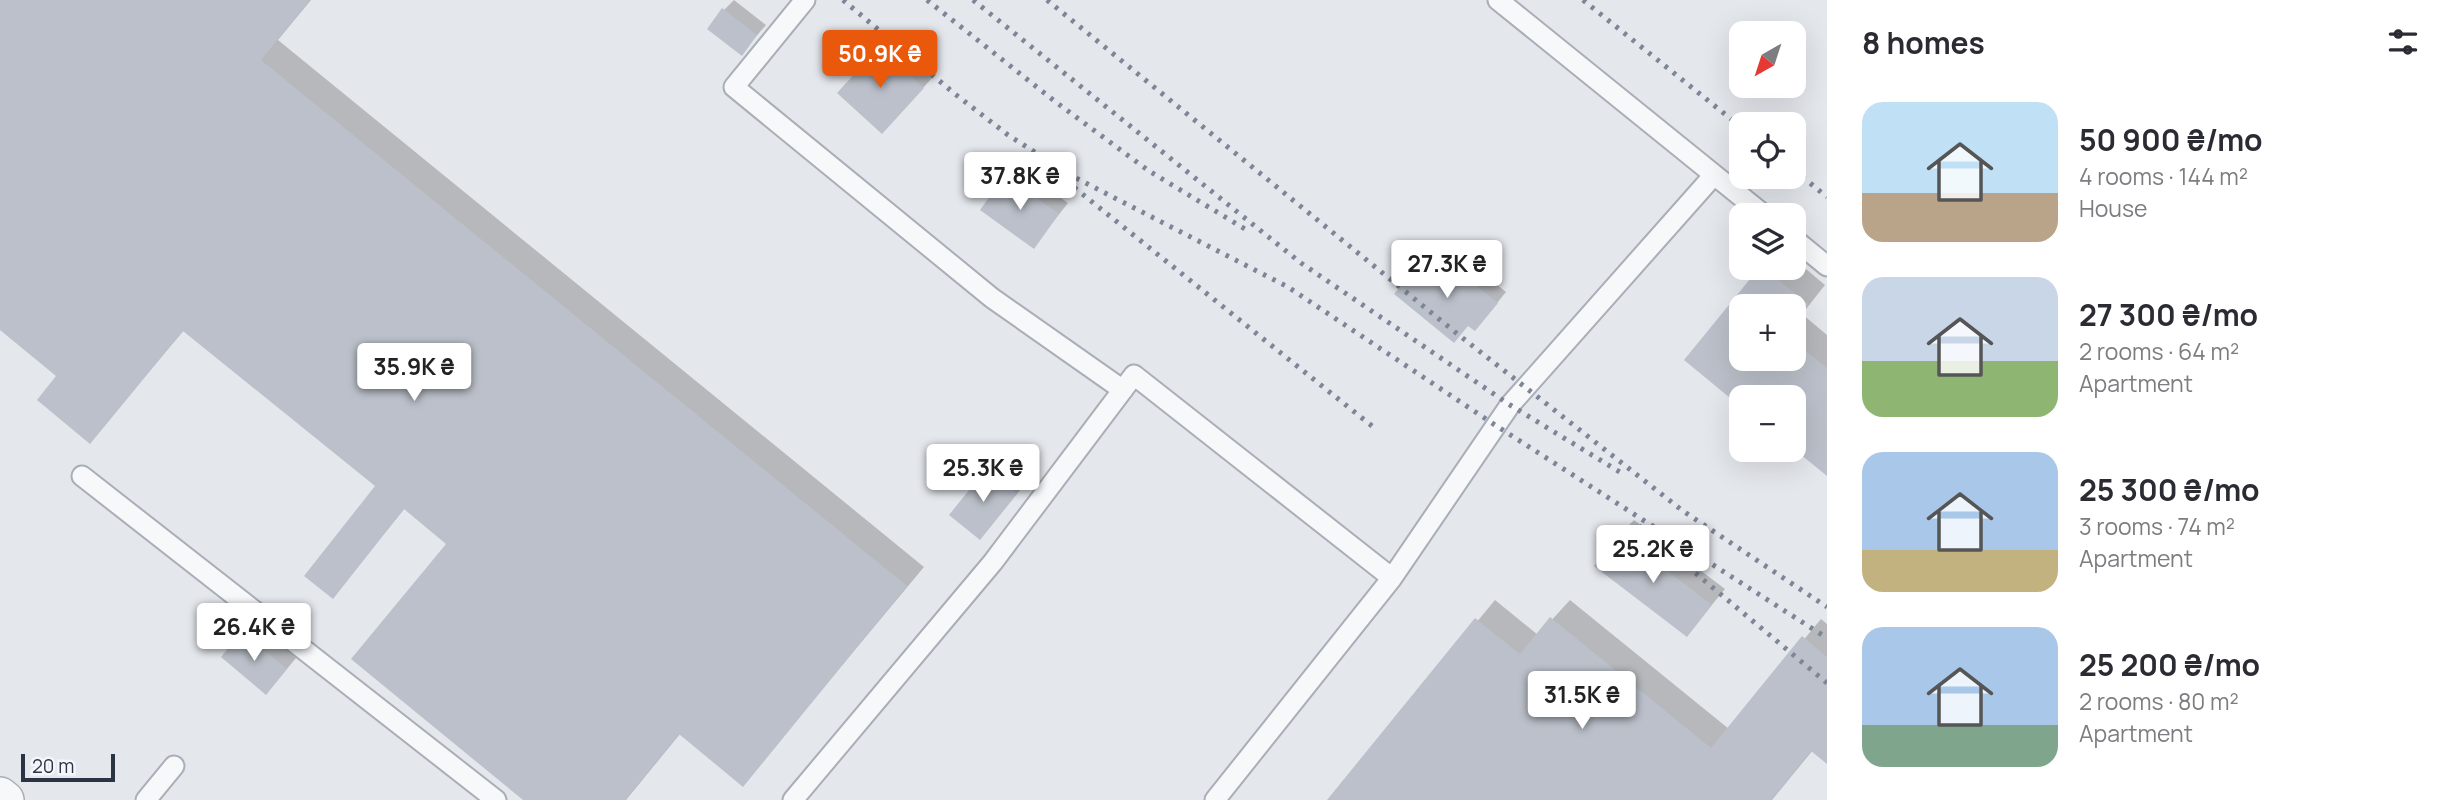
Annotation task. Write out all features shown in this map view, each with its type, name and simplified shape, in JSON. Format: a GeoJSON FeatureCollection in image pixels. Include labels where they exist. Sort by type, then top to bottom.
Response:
{"type":"FeatureCollection","features":[{"type":"Feature","properties":{"kind":"street"},"geometry":{"type":"LineString","coordinates":[[0,796],[5,800]]}},
{"type":"Feature","properties":{"kind":"lane"},"geometry":{"type":"LineString","coordinates":[[805,0],[734,87],[992,298],[1123,390]]}},
{"type":"Feature","properties":{"kind":"lane"},"geometry":{"type":"LineString","coordinates":[[1498,0],[1749,203]]}},
{"type":"Feature","properties":{"kind":"lane"},"geometry":{"type":"LineString","coordinates":[[1215,800],[1392,578],[1510,405],[1714,175]]}},
{"type":"Feature","properties":{"kind":"lane"},"geometry":{"type":"LineString","coordinates":[[1806,249],[1827,266]]}},
{"type":"Feature","properties":{"kind":"lane"},"geometry":{"type":"LineString","coordinates":[[793,800],[993,562],[1134,375],[1392,578]]}},
{"type":"Feature","properties":{"kind":"lane"},"geometry":{"type":"LineString","coordinates":[[82,476],[496,800]]}},
{"type":"Feature","properties":{"kind":"lane"},"geometry":{"type":"LineString","coordinates":[[146,800],[174,766]]}},
{"type":"Feature","properties":{"kind":"building"},"geometry":{"type":"Polygon","coordinates":[[[0,0],[310,0],[261,60],[907,586],[743,787],[679,734],[625,800],[523,800],[351,659],[446,544],[404,509],[333,599],[304,576],[375,486],[183,331],[90,444],[37,400],[56,376],[0,330],[0,0]]]}},
{"type":"Feature","properties":{"kind":"building"},"geometry":{"type":"Polygon","coordinates":[[[722,8],[757,35],[742,56],[707,29],[722,8]]]}},
{"type":"Feature","properties":{"kind":"building"},"geometry":{"type":"Polygon","coordinates":[[[879,47],[924,88],[882,134],[837,93],[879,47]]]}},
{"type":"Feature","properties":{"kind":"building"},"geometry":{"type":"Polygon","coordinates":[[[1005,175],[1059,214],[1034,249],[980,210],[1005,175]]]}},
{"type":"Feature","properties":{"kind":"building"},"geometry":{"type":"Polygon","coordinates":[[[1440,256],[1498,303],[1475,331],[1468,326],[1454,343],[1394,294],[1408,277],[1417,284],[1440,256]]]}},
{"type":"Feature","properties":{"kind":"building"},"geometry":{"type":"Polygon","coordinates":[[[1749,280],[1779,280],[1796,294],[1738,294],[1749,280]]]}},
{"type":"Feature","properties":{"kind":"building"},"geometry":{"type":"Polygon","coordinates":[[[1729,305],[1729,371],[1806,371],[1806,351],[1827,368],[1827,476],[1806,459],[1806,385],[1729,385],[1729,397],[1684,360],[1729,305]]]}},
{"type":"Feature","properties":{"kind":"building"},"geometry":{"type":"Polygon","coordinates":[[[986,469],[1017,494],[980,540],[949,515],[986,469]]]}},
{"type":"Feature","properties":{"kind":"building"},"geometry":{"type":"Polygon","coordinates":[[[1618,533],[1712,605],[1687,637],[1594,566],[1618,533]]]}},
{"type":"Feature","properties":{"kind":"building"},"geometry":{"type":"Polygon","coordinates":[[[1550,617],[1711,748],[1802,636],[1827,657],[1827,764],[1811,751],[1771,800],[1327,800],[1475,618],[1520,654],[1550,617]]]}},
{"type":"Feature","properties":{"kind":"building"},"geometry":{"type":"Polygon","coordinates":[[[242,631],[287,669],[266,695],[221,657],[242,631]]]}},
{"type":"Feature","properties":{"kind":"railway"},"geometry":{"type":"LineString","coordinates":[[843,0],[1008,135],[1074,177],[1288,287],[1495,425],[1827,638]]}},
{"type":"Feature","properties":{"kind":"railway"},"geometry":{"type":"LineString","coordinates":[[927,0],[1057,103],[1149,171],[1250,232]]}},
{"type":"Feature","properties":{"kind":"railway"},"geometry":{"type":"LineString","coordinates":[[973,0],[1301,263],[1510,405],[1623,474]]}},
{"type":"Feature","properties":{"kind":"railway"},"geometry":{"type":"LineString","coordinates":[[1047,0],[1460,336],[1683,511],[1827,607]]}},
{"type":"Feature","properties":{"kind":"railway"},"geometry":{"type":"LineString","coordinates":[[1583,0],[1729,117]]}},
{"type":"Feature","properties":{"kind":"railway"},"geometry":{"type":"LineString","coordinates":[[1806,180],[1827,197]]}},
{"type":"Feature","properties":{"kind":"railway"},"geometry":{"type":"LineString","coordinates":[[1066,181],[1372,426]]}},
{"type":"Feature","properties":{"kind":"railway"},"geometry":{"type":"LineString","coordinates":[[1639,526],[1827,683]]}}]}
